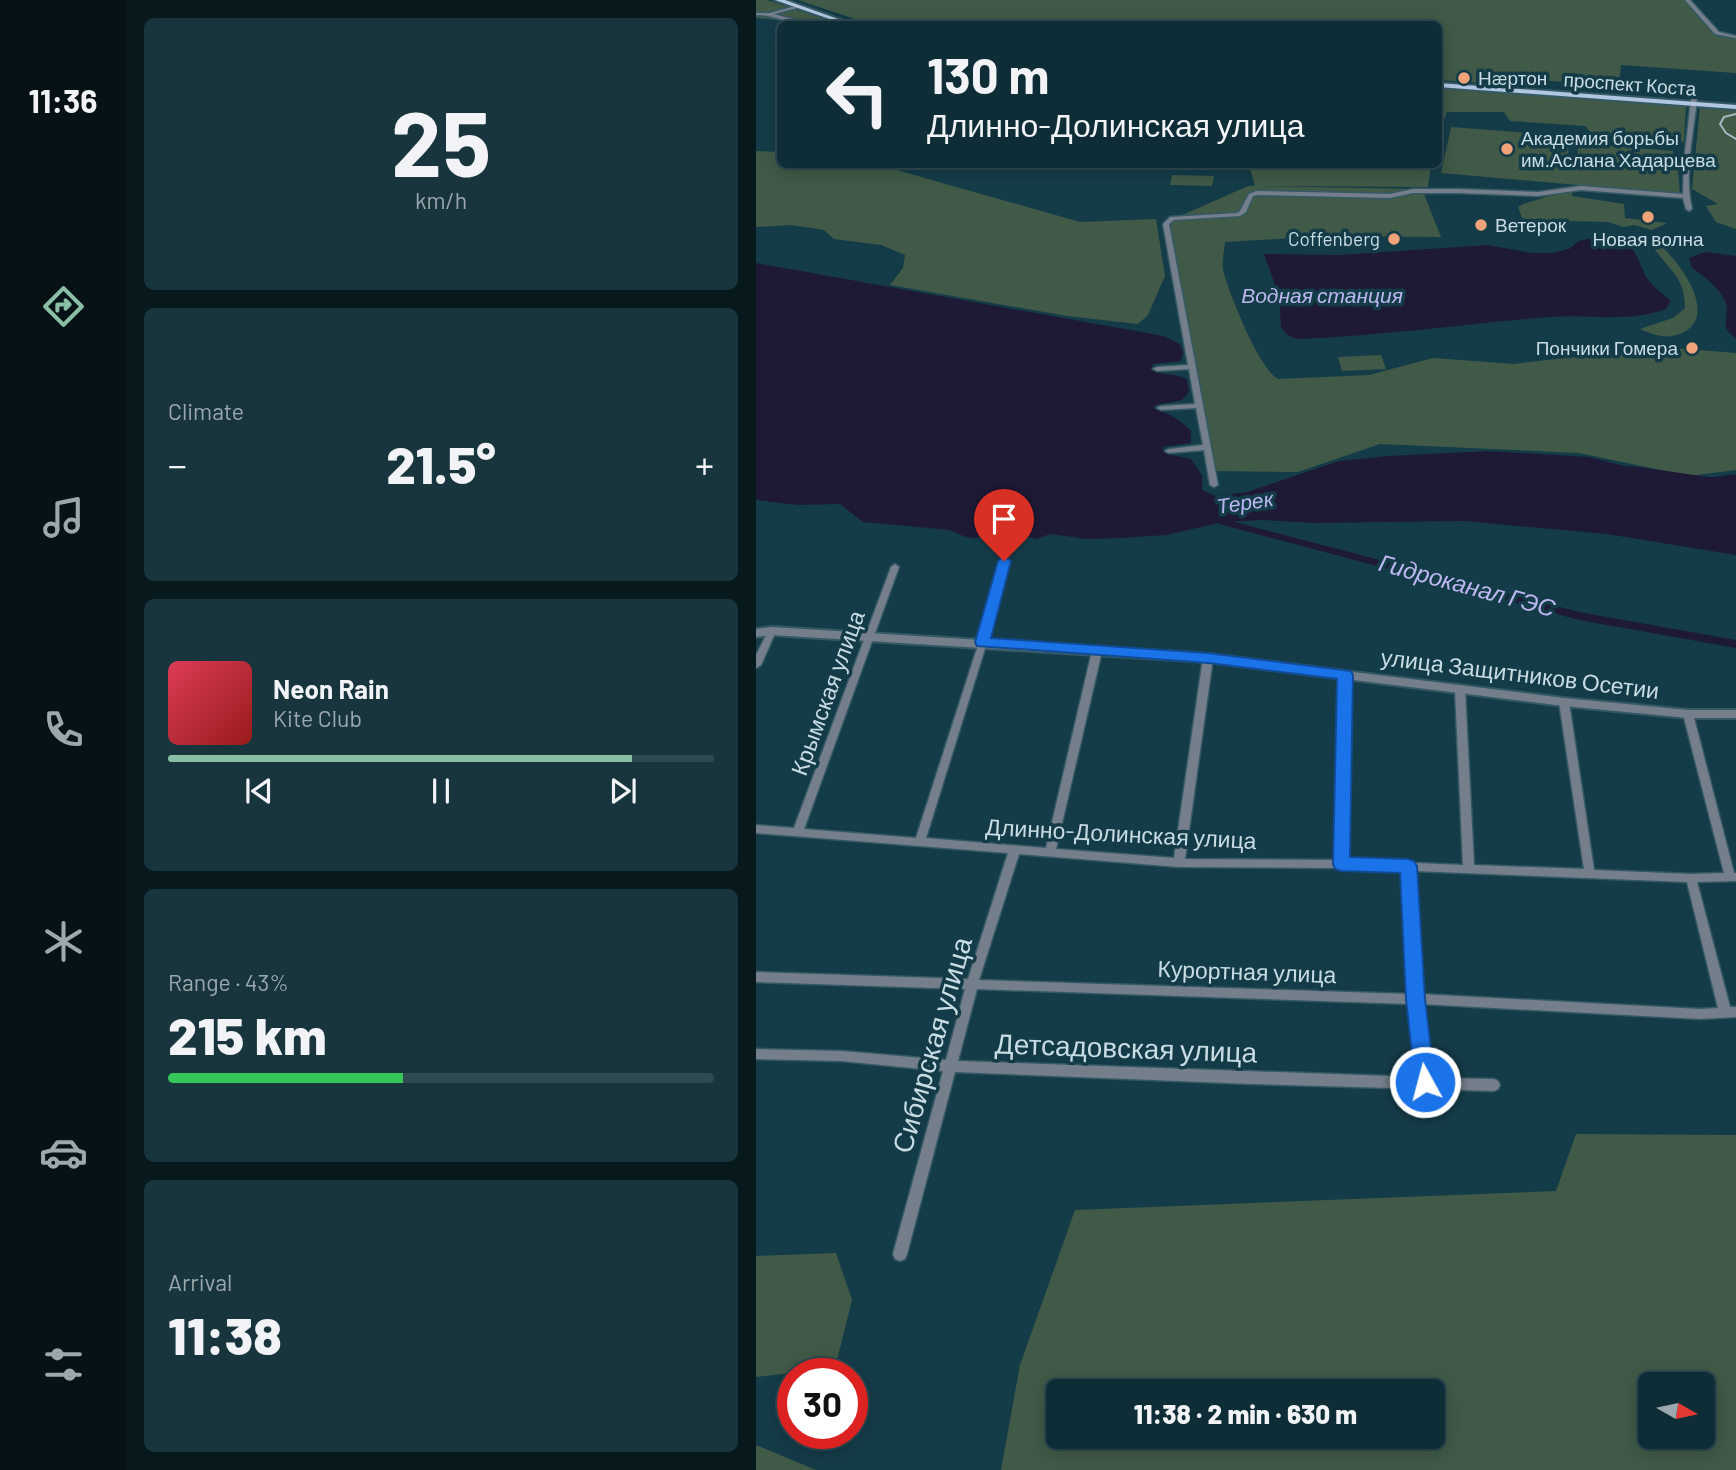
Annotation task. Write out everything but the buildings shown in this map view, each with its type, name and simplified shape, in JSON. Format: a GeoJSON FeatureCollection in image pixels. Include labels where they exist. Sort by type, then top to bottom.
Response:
{"type":"FeatureCollection","features":[{"type":"Feature","properties":{"kind":"main road"},"geometry":{"type":"LineString","coordinates":[[778,0],[851,21]]}},
{"type":"Feature","properties":{"kind":"main road"},"geometry":{"type":"LineString","coordinates":[[794,3],[841,21]]}},
{"type":"Feature","properties":{"kind":"main road","name":"проспект Коста"},"geometry":{"type":"LineString","coordinates":[[1442,83],[1736,105]]}},
{"type":"Feature","properties":{"kind":"street"},"geometry":{"type":"LineString","coordinates":[[1687,0],[1717,33],[1736,37]]}},
{"type":"Feature","properties":{"kind":"street"},"geometry":{"type":"LineString","coordinates":[[770,15],[794,3]]}},
{"type":"Feature","properties":{"kind":"street"},"geometry":{"type":"LineString","coordinates":[[756,14],[793,21]]}},
{"type":"Feature","properties":{"kind":"street"},"geometry":{"type":"LineString","coordinates":[[1689,209],[1686,196],[1693,102]]}},
{"type":"Feature","properties":{"kind":"street"},"geometry":{"type":"LineString","coordinates":[[1214,485],[1166,224],[1172,218],[1238,215],[1243,212],[1251,195],[1255,193],[1390,196],[1413,191],[1458,191],[1538,194],[1581,188],[1686,196]]}},
{"type":"Feature","properties":{"kind":"street"},"geometry":{"type":"LineString","coordinates":[[1157,369],[1192,367]]}},
{"type":"Feature","properties":{"kind":"street"},"geometry":{"type":"LineString","coordinates":[[1161,408],[1199,406]]}},
{"type":"Feature","properties":{"kind":"street"},"geometry":{"type":"LineString","coordinates":[[1169,451],[1207,447]]}},
{"type":"Feature","properties":{"kind":"street"},"geometry":{"type":"LineString","coordinates":[[919,842],[983,642],[1004,561]]}},
{"type":"Feature","properties":{"kind":"street","name":"Крымская улица"},"geometry":{"type":"LineString","coordinates":[[797,833],[895,567]]}},
{"type":"Feature","properties":{"kind":"street"},"geometry":{"type":"LineString","coordinates":[[756,665],[772,631]]}},
{"type":"Feature","properties":{"kind":"street","name":"улица Защитников Осетии"},"geometry":{"type":"LineString","coordinates":[[756,633],[772,631],[983,642],[1208,658],[1564,702],[1688,714],[1736,714]]}},
{"type":"Feature","properties":{"kind":"street"},"geometry":{"type":"LineString","coordinates":[[1050,853],[1097,651]]}},
{"type":"Feature","properties":{"kind":"street"},"geometry":{"type":"LineString","coordinates":[[1180,863],[1208,658]]}},
{"type":"Feature","properties":{"kind":"street"},"geometry":{"type":"LineString","coordinates":[[1341,864],[1345,675]]}},
{"type":"Feature","properties":{"kind":"street"},"geometry":{"type":"LineString","coordinates":[[1461,690],[1469,870]]}},
{"type":"Feature","properties":{"kind":"street"},"geometry":{"type":"LineString","coordinates":[[1564,702],[1590,875]]}},
{"type":"Feature","properties":{"kind":"street"},"geometry":{"type":"LineString","coordinates":[[1688,714],[1733,877]]}},
{"type":"Feature","properties":{"kind":"street","name":"Длинно-Долинская улица"},"geometry":{"type":"LineString","coordinates":[[756,829],[1180,863],[1341,864],[1590,875],[1733,877]]}},
{"type":"Feature","properties":{"kind":"street","name":"Сибирская улица"},"geometry":{"type":"LineString","coordinates":[[900,1254],[973,982],[1015,849]]}},
{"type":"Feature","properties":{"kind":"street"},"geometry":{"type":"LineString","coordinates":[[1408,866],[1415,999],[1425,1082]]}},
{"type":"Feature","properties":{"kind":"street"},"geometry":{"type":"LineString","coordinates":[[1691,878],[1730,1012]]}},
{"type":"Feature","properties":{"kind":"street","name":"Курортная улица"},"geometry":{"type":"LineString","coordinates":[[756,976],[1415,999],[1700,1014],[1730,1012]]}},
{"type":"Feature","properties":{"kind":"street","name":"Детсадовская улица"},"geometry":{"type":"LineString","coordinates":[[756,1054],[841,1056],[952,1066],[1494,1085]]}},
{"type":"Feature","properties":{"kind":"green space"},"geometry":{"type":"Polygon","coordinates":[[[756,0],[767,0],[831,21],[781,21],[756,18],[756,0]]]}},
{"type":"Feature","properties":{"kind":"green space"},"geometry":{"type":"Polygon","coordinates":[[[798,0],[1685,0],[1719,35],[1736,38],[1736,73],[1621,65],[1619,86],[1484,76],[1482,83],[1442,80],[1442,21],[861,21],[798,0]]]}},
{"type":"Feature","properties":{"kind":"green space"},"geometry":{"type":"Polygon","coordinates":[[[1442,86],[1686,105],[1684,142],[1593,135],[1585,126],[1510,121],[1504,112],[1447,112],[1442,126],[1442,86]]]}},
{"type":"Feature","properties":{"kind":"green space"},"geometry":{"type":"Polygon","coordinates":[[[1700,107],[1736,110],[1736,229],[1716,222],[1706,206],[1718,204],[1692,189],[1700,107]]]}},
{"type":"Feature","properties":{"kind":"green space","name":"Академия борьбы им.Аслана Хадарцева"},"geometry":{"type":"Polygon","coordinates":[[[1451,127],[1569,136],[1568,161],[1678,170],[1680,194],[1441,173],[1451,127]]]}},
{"type":"Feature","properties":{"kind":"green space"},"geometry":{"type":"Polygon","coordinates":[[[1578,143],[1673,151],[1674,168],[1577,160],[1578,143]]]}},
{"type":"Feature","properties":{"kind":"green space"},"geometry":{"type":"Polygon","coordinates":[[[756,151],[777,152],[777,168],[890,168],[1080,222],[1156,219],[1165,276],[1148,315],[1138,324],[1067,316],[890,285],[903,268],[905,255],[881,245],[834,239],[824,230],[791,225],[756,227],[756,151]]]}},
{"type":"Feature","properties":{"kind":"green space"},"geometry":{"type":"Polygon","coordinates":[[[1250,168],[1431,168],[1428,187],[1256,186],[1422,189],[1441,237],[1330,236],[1225,242],[1223,270],[1233,299],[1254,347],[1278,379],[1369,375],[1433,358],[1514,364],[1660,347],[1736,353],[1736,470],[1689,476],[1579,453],[1380,444],[1298,472],[1216,471],[1169,221],[1248,186],[1255,186],[1250,168]]]}},
{"type":"Feature","properties":{"kind":"green space"},"geometry":{"type":"Polygon","coordinates":[[[1172,175],[1214,176],[1212,186],[1170,185],[1172,175]]]}},
{"type":"Feature","properties":{"kind":"green space"},"geometry":{"type":"Polygon","coordinates":[[[1572,189],[1572,196],[1624,204],[1625,218],[1667,223],[1652,230],[1634,225],[1623,227],[1608,222],[1523,220],[1518,207],[1572,189]]]}},
{"type":"Feature","properties":{"kind":"green space"},"geometry":{"type":"Polygon","coordinates":[[[1653,247],[1662,247],[1678,265],[1693,290],[1697,303],[1697,315],[1693,325],[1676,335],[1661,336],[1640,329],[1673,318],[1685,308],[1679,281],[1653,247]]]}},
{"type":"Feature","properties":{"kind":"green space"},"geometry":{"type":"Polygon","coordinates":[[[1381,355],[1386,369],[1342,371],[1338,357],[1381,355]]]}},
{"type":"Feature","properties":{"kind":"green space"},"geometry":{"type":"Polygon","coordinates":[[[1576,1134],[1736,1135],[1736,1470],[1001,1470],[1020,1365],[1075,1210],[1556,1191],[1576,1134]]]}},
{"type":"Feature","properties":{"kind":"green space"},"geometry":{"type":"Polygon","coordinates":[[[836,1253],[852,1300],[838,1358],[777,1358],[777,1375],[756,1377],[756,1256],[836,1253]]]}},
{"type":"Feature","properties":{"kind":"green space"},"geometry":{"type":"Polygon","coordinates":[[[756,1445],[816,1470],[756,1470],[756,1445]]]}},
{"type":"Feature","properties":{"kind":"water","name":"Водная станция"},"geometry":{"type":"Polygon","coordinates":[[[1592,238],[1615,239],[1628,243],[1649,281],[1671,301],[1666,309],[1637,316],[1549,317],[1391,333],[1297,339],[1287,335],[1281,327],[1279,296],[1264,254],[1338,255],[1488,245],[1532,253],[1552,253],[1569,249],[1579,241],[1592,238]]]}},
{"type":"Feature","properties":{"kind":"water"},"geometry":{"type":"Polygon","coordinates":[[[1705,252],[1736,256],[1736,338],[1727,329],[1726,305],[1721,294],[1692,268],[1689,258],[1705,252]]]}},
{"type":"Feature","properties":{"kind":"water"},"geometry":{"type":"Polygon","coordinates":[[[756,263],[1164,336],[1180,344],[1183,352],[1181,361],[1153,364],[1152,370],[1187,379],[1189,392],[1182,400],[1153,408],[1174,417],[1186,426],[1191,431],[1191,443],[1162,447],[1167,454],[1191,459],[1202,475],[1202,490],[1216,496],[1247,492],[1339,461],[1489,451],[1589,457],[1684,481],[1736,474],[1736,555],[1607,534],[1463,521],[1315,523],[1263,520],[1223,522],[1166,535],[1120,538],[1087,539],[1050,534],[1037,539],[999,530],[974,538],[950,530],[863,522],[840,504],[798,505],[756,500],[756,263]]]}},
{"type":"Feature","properties":{"kind":"waterway","name":"Терек"},"geometry":{"type":"LineString","coordinates":[[1632,471],[1736,486]]}},
{"type":"Feature","properties":{"kind":"waterway","name":"Гидроканал ГЭС"},"geometry":{"type":"LineString","coordinates":[[1209,513],[1223,522],[1579,616],[1736,644]]}},
{"type":"Feature","properties":{"kind":"tram line"},"geometry":{"type":"LineString","coordinates":[[1736,114],[1724,117],[1720,124],[1726,133],[1736,139]]}},
{"type":"Feature","properties":{"kind":"place","name":"Нæртон"},"geometry":{"type":"Point","coordinates":[1464,78]}},
{"type":"Feature","properties":{"kind":"place","name":"Академия борьбы им.Аслана Хадарцева"},"geometry":{"type":"Point","coordinates":[1507,149]}},
{"type":"Feature","properties":{"kind":"place","name":"Новая волна"},"geometry":{"type":"Point","coordinates":[1648,217]}},
{"type":"Feature","properties":{"kind":"place","name":"Ветерок"},"geometry":{"type":"Point","coordinates":[1481,225]}},
{"type":"Feature","properties":{"kind":"place","name":"Coffenberg"},"geometry":{"type":"Point","coordinates":[1394,239]}},
{"type":"Feature","properties":{"kind":"place","name":"Пончики Гомера"},"geometry":{"type":"Point","coordinates":[1692,348]}},
{"type":"Feature","properties":{"kind":"route"},"geometry":{"type":"LineString","coordinates":[[1004,561],[983,642],[1208,658],[1345,675],[1341,864],[1408,866],[1415,999],[1425,1082]]}}]}
